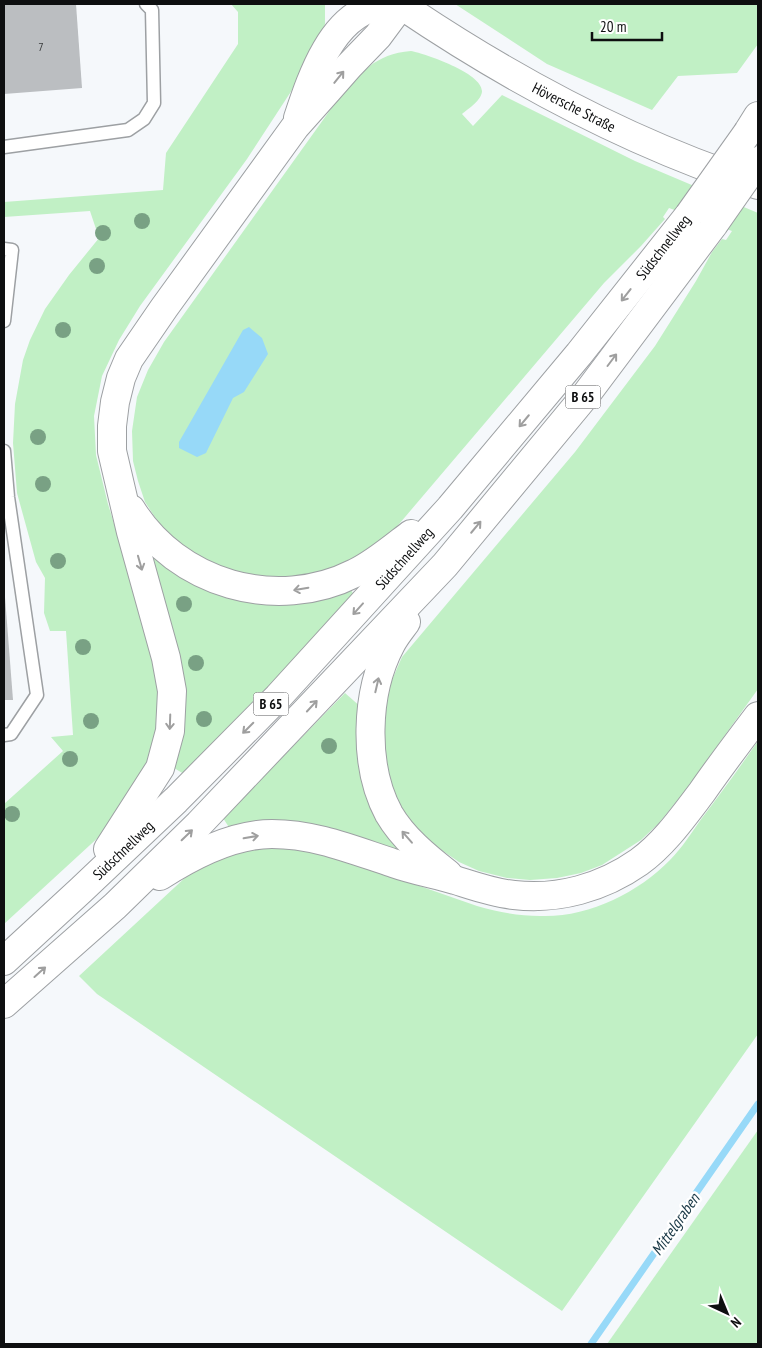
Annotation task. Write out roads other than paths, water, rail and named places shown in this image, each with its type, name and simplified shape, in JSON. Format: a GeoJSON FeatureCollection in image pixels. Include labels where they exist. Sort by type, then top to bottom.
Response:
{"type":"FeatureCollection","features":[{"type":"Feature","properties":{"kind":"main road"},"geometry":{"type":"LineString","coordinates":[[336,4],[338,32]]}},
{"type":"Feature","properties":{"kind":"main road"},"geometry":{"type":"LineString","coordinates":[[295,126],[311,79],[338,32],[366,10],[382,6],[401,6]]}},
{"type":"Feature","properties":{"kind":"main road"},"geometry":{"type":"LineString","coordinates":[[81,890],[160,768],[170,731],[172,691],[166,658],[112,451],[112,426],[121,378],[129,359],[164,308],[295,126],[378,36],[401,6]]}},
{"type":"Feature","properties":{"kind":"main road","name":"Höversche Straße"},"geometry":{"type":"LineString","coordinates":[[401,6],[456,43],[558,100],[668,152],[725,175],[758,185]]}},
{"type":"Feature","properties":{"kind":"main road","name":"Südschnellweg"},"geometry":{"type":"LineString","coordinates":[[4,960],[176,800],[278,697],[450,508],[579,354],[689,215],[753,124]]}},
{"type":"Feature","properties":{"kind":"main road","name":"Südschnellweg"},"geometry":{"type":"LineString","coordinates":[[4,1004],[115,906],[206,817],[445,565],[585,396],[714,224],[758,161]]}},
{"type":"Feature","properties":{"kind":"main road"},"geometry":{"type":"LineString","coordinates":[[125,499],[146,531],[182,563],[208,577],[236,586],[264,591],[293,591],[322,586],[356,573],[450,508]]}},
{"type":"Feature","properties":{"kind":"main road"},"geometry":{"type":"LineString","coordinates":[[445,565],[391,644],[380,672],[370,728],[371,758],[378,788],[390,815],[407,838],[429,859],[457,881]]}},
{"type":"Feature","properties":{"kind":"main road"},"geometry":{"type":"LineString","coordinates":[[115,906],[185,860],[240,839],[270,834],[304,836],[342,845],[394,864],[486,890],[512,895],[536,897],[562,895],[588,888],[615,878],[640,861],[661,842],[758,716]]}},
{"type":"Feature","properties":{"kind":"lane"},"geometry":{"type":"LineString","coordinates":[[4,147],[128,130],[144,119],[154,103],[152,10],[146,4]]}},
{"type":"Feature","properties":{"kind":"lane"},"geometry":{"type":"LineString","coordinates":[[4,249],[12,250],[4,321]]}},
{"type":"Feature","properties":{"kind":"lane"},"geometry":{"type":"LineString","coordinates":[[4,451],[8,497],[37,695],[11,734],[4,735]]}},
{"type":"Feature","properties":{"kind":"water"},"geometry":{"type":"Polygon","coordinates":[[[249,327],[262,338],[268,354],[244,392],[233,398],[206,453],[197,457],[179,448],[179,442],[243,330],[249,327]]]}},
{"type":"Feature","properties":{"kind":"waterway","name":"Mittelgraben"},"geometry":{"type":"LineString","coordinates":[[591,1344],[758,1104]]}}]}
